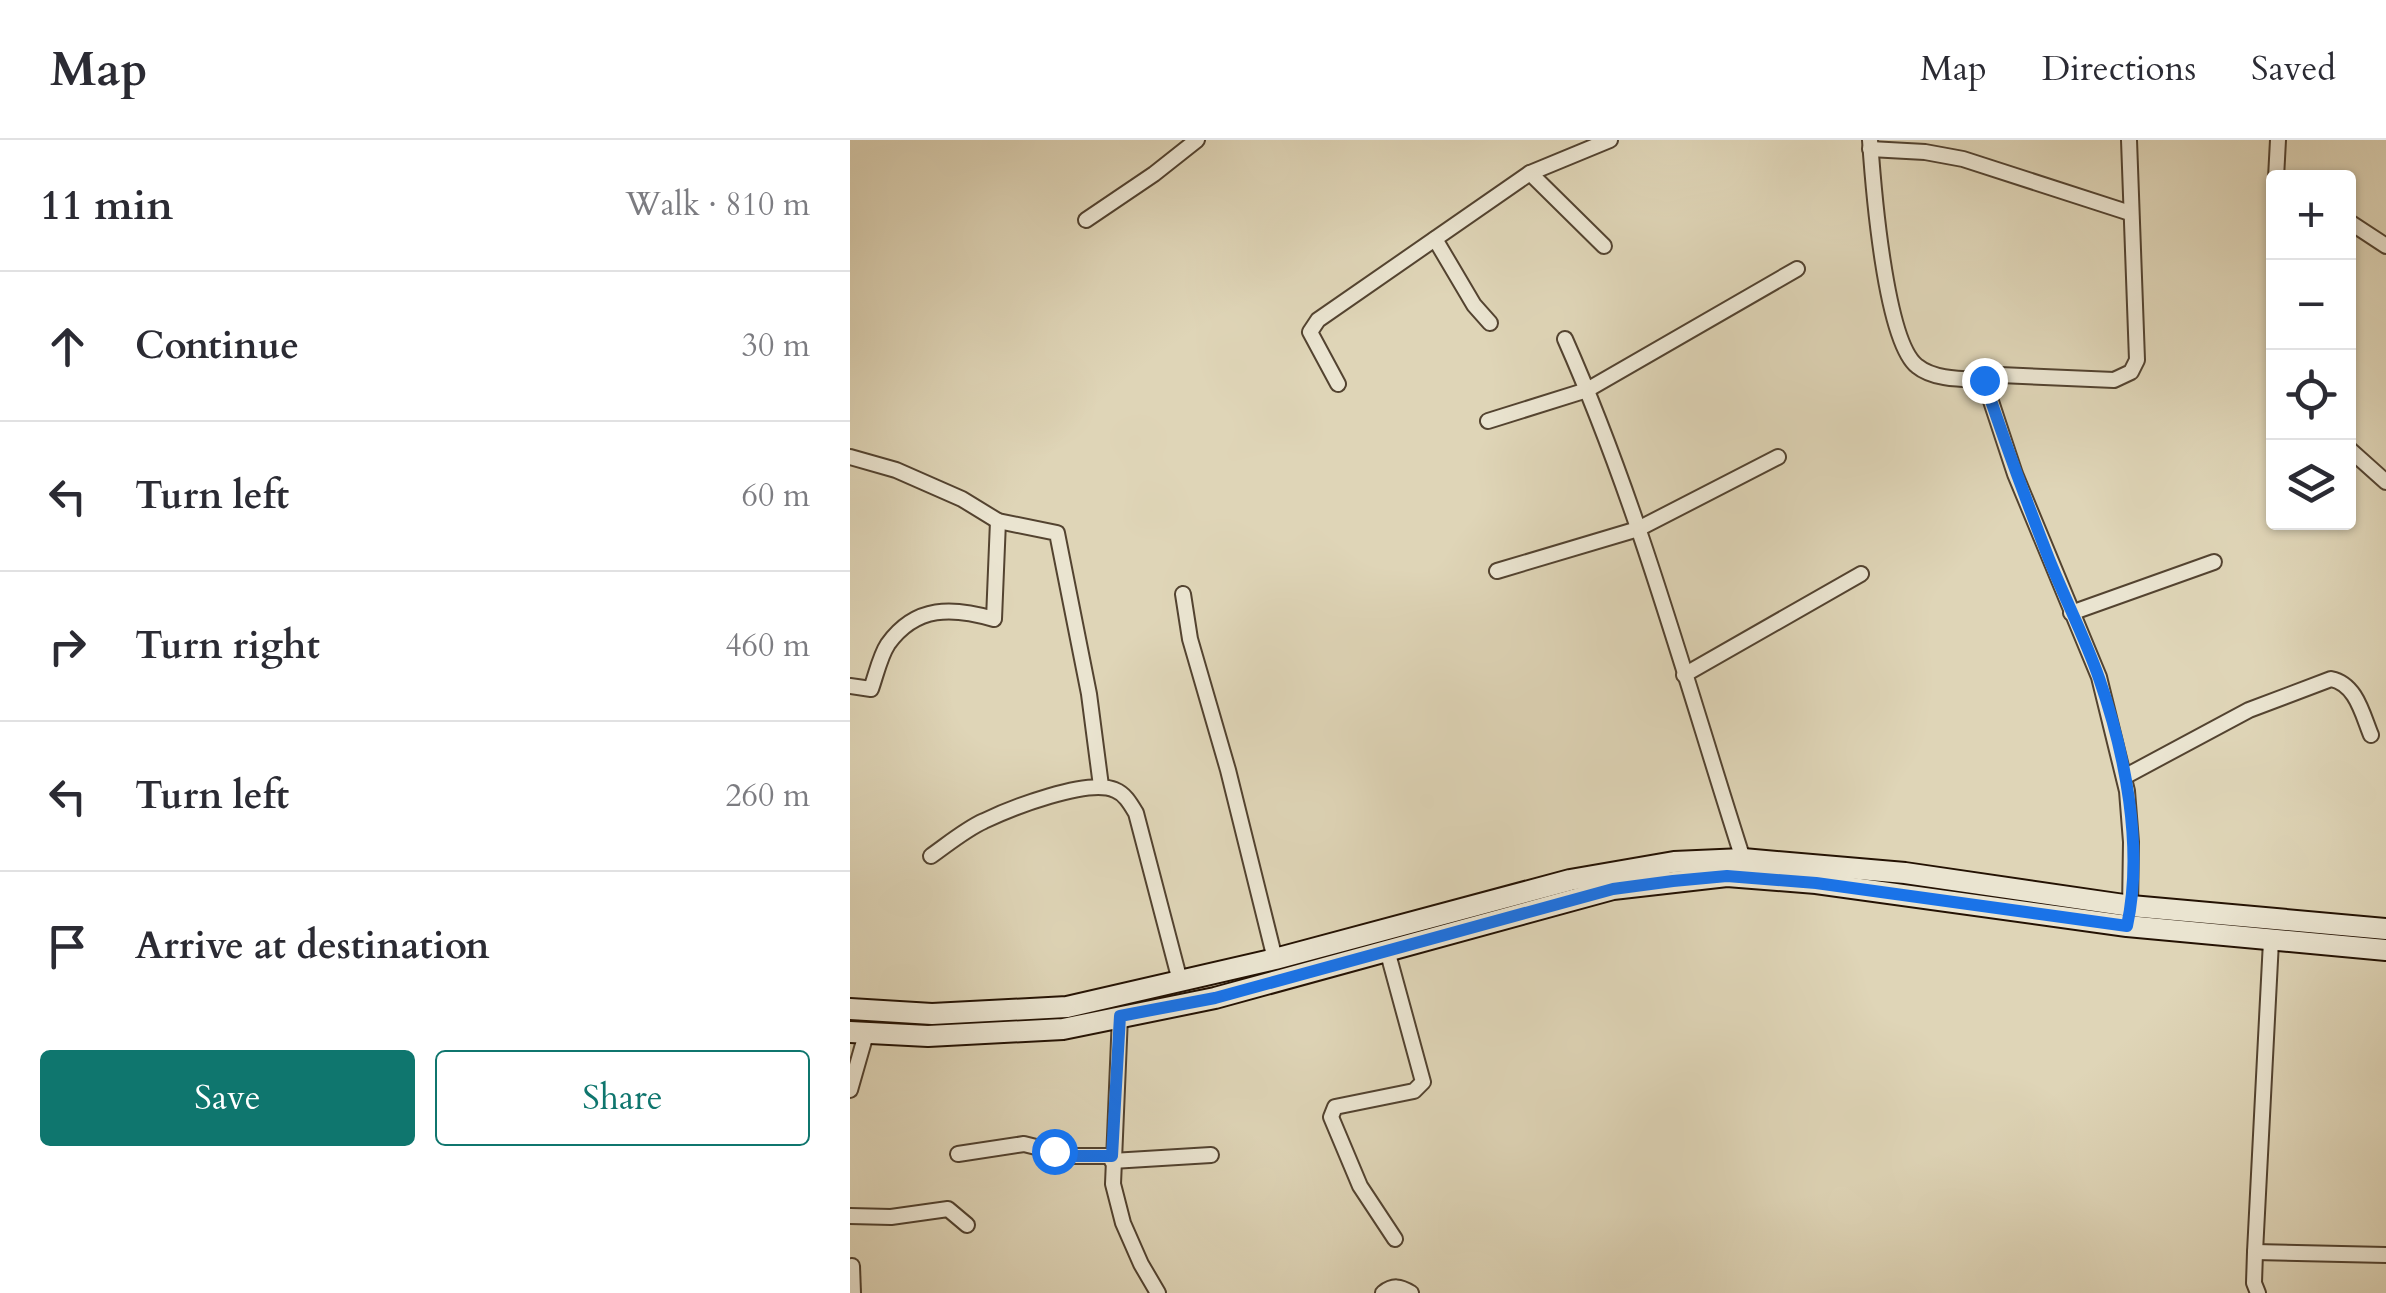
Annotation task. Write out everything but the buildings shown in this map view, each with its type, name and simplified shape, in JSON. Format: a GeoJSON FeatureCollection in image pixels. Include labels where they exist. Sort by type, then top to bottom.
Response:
{"type":"FeatureCollection","features":[{"type":"Feature","properties":{"kind":"main road"},"geometry":{"type":"LineString","coordinates":[[850,1009],[932,1014],[1068,1007],[1274,960],[1606,872],[1674,862],[1743,859],[1905,873],[2271,941],[2386,950]]}},
{"type":"Feature","properties":{"kind":"main road"},"geometry":{"type":"LineString","coordinates":[[858,1033],[928,1036],[1063,1028],[1215,998],[1613,889],[1727,876],[2129,916],[2386,929]]}},
{"type":"Feature","properties":{"kind":"street"},"geometry":{"type":"LineString","coordinates":[[1086,220],[1197,140]]}},
{"type":"Feature","properties":{"kind":"street"},"geometry":{"type":"LineString","coordinates":[[1338,384],[1312,338],[1311,327],[1530,173],[1610,140]]}},
{"type":"Feature","properties":{"kind":"street"},"geometry":{"type":"LineString","coordinates":[[2129,140],[2137,360],[2131,372],[2114,380],[1952,378],[1916,365],[1901,347],[1891,305],[1870,145],[1963,158],[2130,213]]}},
{"type":"Feature","properties":{"kind":"street"},"geometry":{"type":"LineString","coordinates":[[2276,170],[2278,140]]}},
{"type":"Feature","properties":{"kind":"street"},"geometry":{"type":"LineString","coordinates":[[1530,173],[1604,246]]}},
{"type":"Feature","properties":{"kind":"street"},"geometry":{"type":"LineString","coordinates":[[2356,226],[2386,246]]}},
{"type":"Feature","properties":{"kind":"street"},"geometry":{"type":"LineString","coordinates":[[1435,239],[1474,305],[1490,323]]}},
{"type":"Feature","properties":{"kind":"street"},"geometry":{"type":"LineString","coordinates":[[1488,421],[1588,390],[1796,269]]}},
{"type":"Feature","properties":{"kind":"street"},"geometry":{"type":"LineString","coordinates":[[1565,339],[1588,390],[1638,529],[1743,859]]}},
{"type":"Feature","properties":{"kind":"street"},"geometry":{"type":"LineString","coordinates":[[1984,380],[2016,474],[2099,678],[2124,777],[2131,842],[2129,916]]}},
{"type":"Feature","properties":{"kind":"street"},"geometry":{"type":"LineString","coordinates":[[2356,455],[2386,482]]}},
{"type":"Feature","properties":{"kind":"street"},"geometry":{"type":"LineString","coordinates":[[850,457],[896,470],[962,499],[998,521],[1057,532],[1089,694],[1101,786]]}},
{"type":"Feature","properties":{"kind":"street"},"geometry":{"type":"LineString","coordinates":[[1497,571],[1638,529],[1778,457]]}},
{"type":"Feature","properties":{"kind":"street"},"geometry":{"type":"LineString","coordinates":[[850,686],[871,689],[888,645],[909,625],[937,610],[963,610],[994,620],[998,521]]}},
{"type":"Feature","properties":{"kind":"street"},"geometry":{"type":"LineString","coordinates":[[2070,612],[2214,562]]}},
{"type":"Feature","properties":{"kind":"street"},"geometry":{"type":"LineString","coordinates":[[1684,674],[1861,574]]}},
{"type":"Feature","properties":{"kind":"street"},"geometry":{"type":"LineString","coordinates":[[1182,594],[1190,639],[1228,770],[1274,960]]}},
{"type":"Feature","properties":{"kind":"street"},"geometry":{"type":"LineString","coordinates":[[2124,777],[2249,710],[2330,679],[2341,681],[2352,691],[2371,735]]}},
{"type":"Feature","properties":{"kind":"street"},"geometry":{"type":"LineString","coordinates":[[931,856],[982,822],[1064,793],[1101,786],[1116,790],[1128,799],[1136,813],[1180,982]]}},
{"type":"Feature","properties":{"kind":"street"},"geometry":{"type":"LineString","coordinates":[[2252,1290],[2271,941]]}},
{"type":"Feature","properties":{"kind":"street"},"geometry":{"type":"LineString","coordinates":[[1387,950],[1424,1082],[1414,1091],[1335,1107],[1331,1117],[1360,1186],[1395,1239]]}},
{"type":"Feature","properties":{"kind":"street"},"geometry":{"type":"LineString","coordinates":[[1120,1016],[1113,1184],[1123,1223],[1140,1264],[1158,1293]]}},
{"type":"Feature","properties":{"kind":"street"},"geometry":{"type":"LineString","coordinates":[[850,1090],[858,1033]]}},
{"type":"Feature","properties":{"kind":"street"},"geometry":{"type":"LineString","coordinates":[[958,1154],[1024,1144],[1072,1156],[1211,1155]]}},
{"type":"Feature","properties":{"kind":"street"},"geometry":{"type":"LineString","coordinates":[[850,1216],[891,1217],[948,1209],[967,1224]]}},
{"type":"Feature","properties":{"kind":"street"},"geometry":{"type":"LineString","coordinates":[[850,1248],[854,1293]]}},
{"type":"Feature","properties":{"kind":"street"},"geometry":{"type":"LineString","coordinates":[[2255,1252],[2386,1255]]}},
{"type":"Feature","properties":{"kind":"street"},"geometry":{"type":"LineString","coordinates":[[1383,1293],[1398,1286],[1411,1293]]}},
{"type":"Feature","properties":{"kind":"route"},"geometry":{"type":"LineString","coordinates":[[1054,1151],[1072,1156],[1112,1156],[1120,1016],[1215,998],[1613,889],[1727,876],[1816,883],[2127,926],[2131,906],[2131,842],[2127,791],[2116,738],[2099,678],[2016,474],[1984,380]]}}]}
